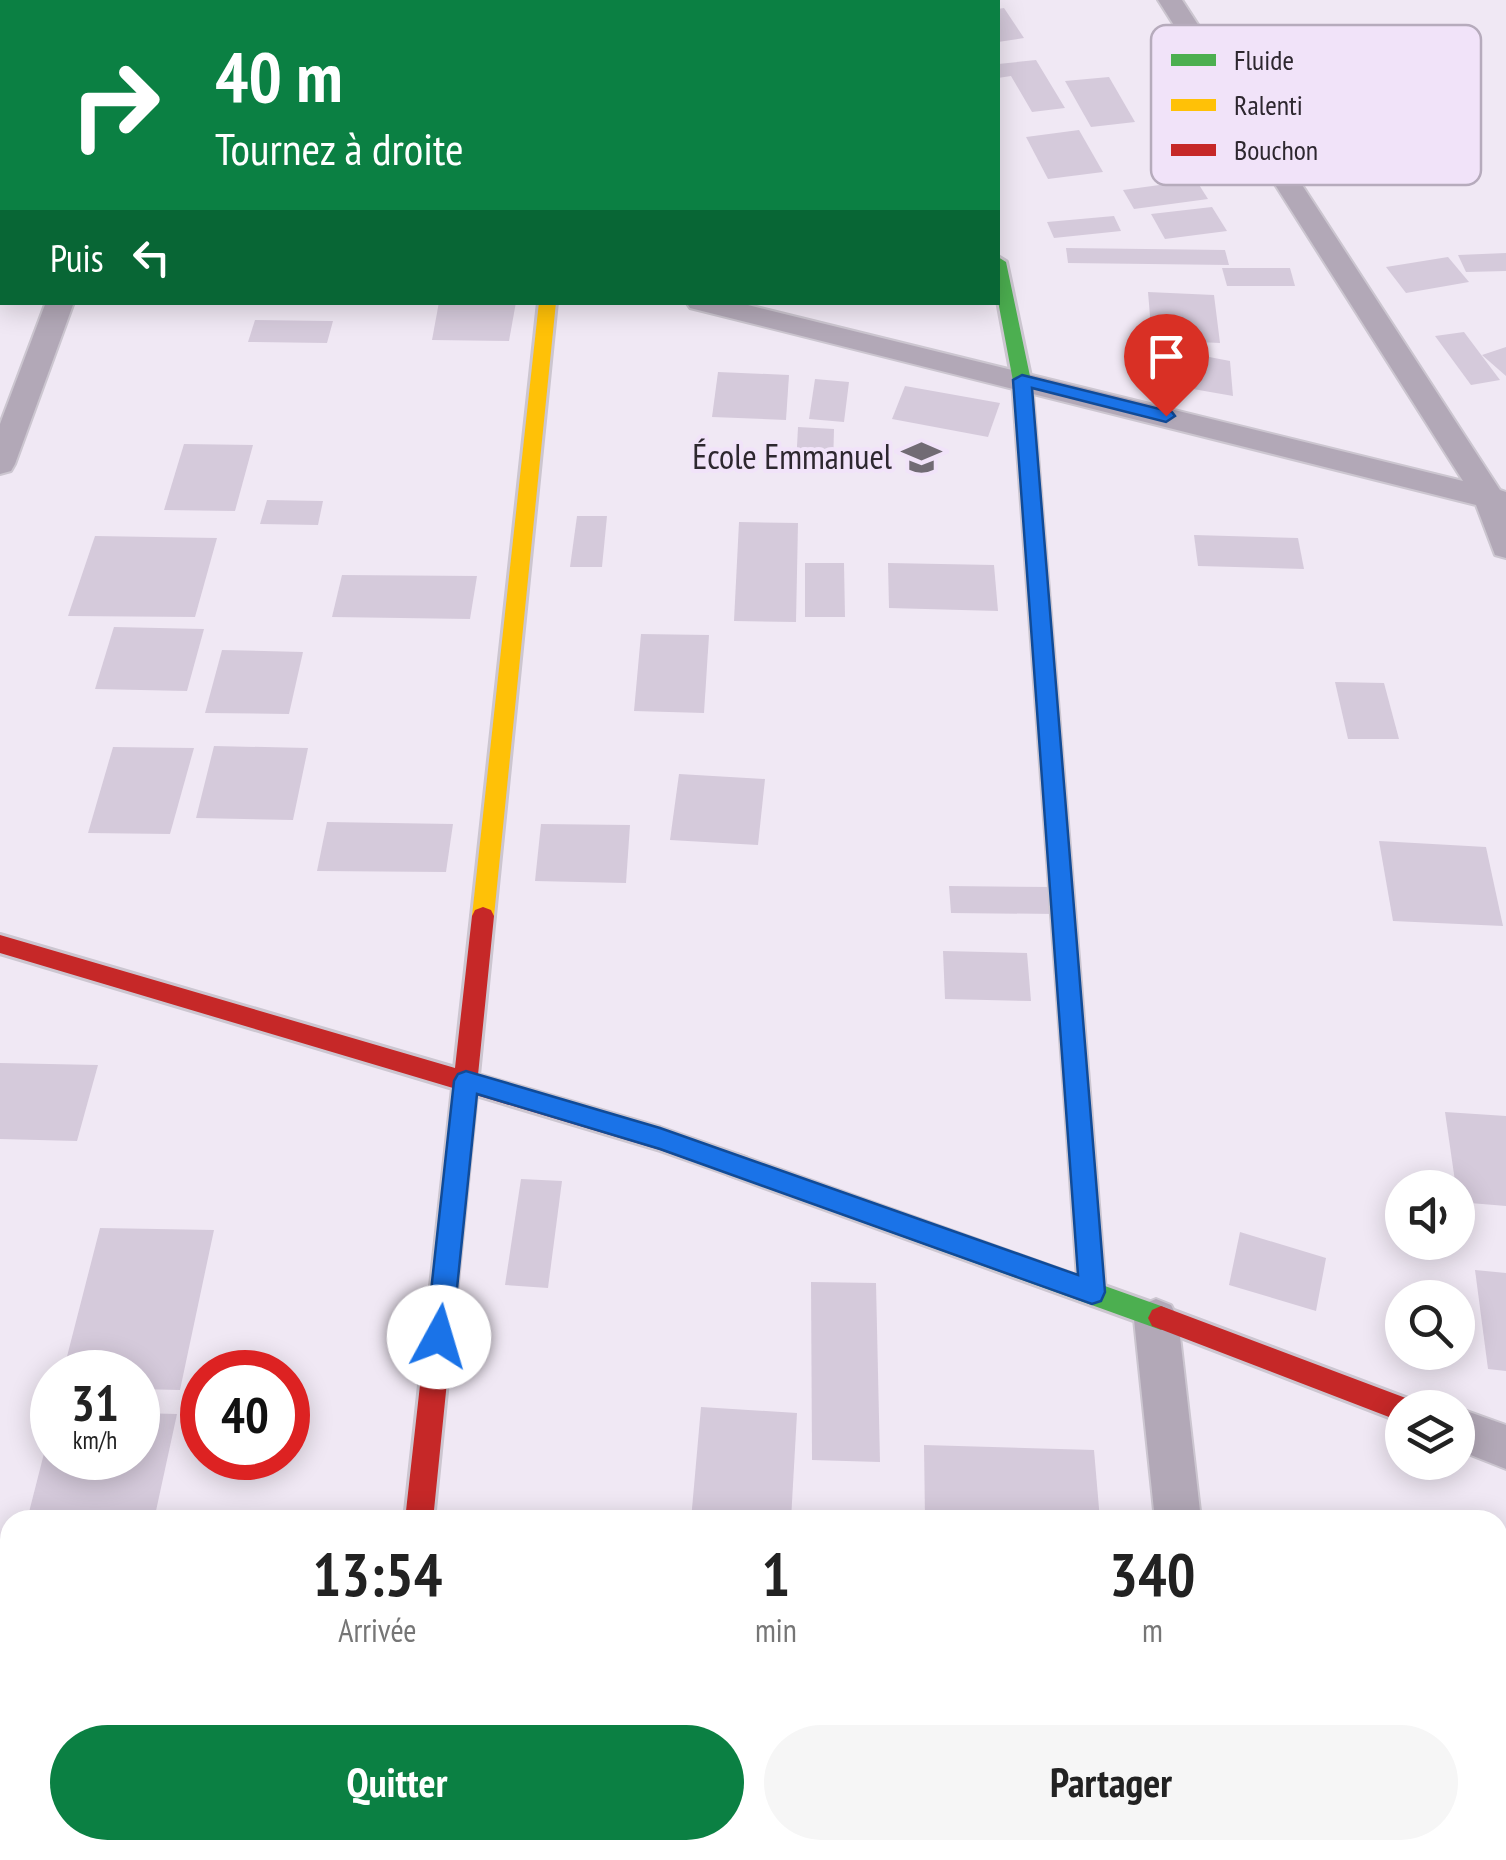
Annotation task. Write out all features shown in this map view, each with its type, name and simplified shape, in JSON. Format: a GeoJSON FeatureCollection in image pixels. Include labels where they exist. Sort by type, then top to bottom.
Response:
{"type":"FeatureCollection","features":[{"type":"Feature","properties":{"kind":"street"},"geometry":{"type":"LineString","coordinates":[[1170,0],[1186,25]]}},
{"type":"Feature","properties":{"kind":"street"},"geometry":{"type":"LineString","coordinates":[[1291,185],[1498,500],[1506,546]]}},
{"type":"Feature","properties":{"kind":"street"},"geometry":{"type":"LineString","coordinates":[[1000,272],[1022,380],[1092,1292]]}},
{"type":"Feature","properties":{"kind":"street"},"geometry":{"type":"LineString","coordinates":[[0,464],[59,305]]}},
{"type":"Feature","properties":{"kind":"street"},"geometry":{"type":"LineString","coordinates":[[421,1510],[548,305]]}},
{"type":"Feature","properties":{"kind":"street"},"geometry":{"type":"LineString","coordinates":[[712,305],[1498,500]]}},
{"type":"Feature","properties":{"kind":"street"},"geometry":{"type":"LineString","coordinates":[[0,944],[660,1138],[1092,1292],[1385,1403]]}},
{"type":"Feature","properties":{"kind":"street"},"geometry":{"type":"LineString","coordinates":[[1156,1319],[1177,1510]]}},
{"type":"Feature","properties":{"kind":"street"},"geometry":{"type":"LineString","coordinates":[[1475,1435],[1506,1446]]}},
{"type":"Feature","properties":{"kind":"building"},"geometry":{"type":"Polygon","coordinates":[[[1004,8],[1024,38],[1000,42],[1000,9],[1004,8]]]}},
{"type":"Feature","properties":{"kind":"building"},"geometry":{"type":"Polygon","coordinates":[[[1036,60],[1065,108],[1032,112],[1011,76],[1000,78],[1000,64],[1036,60]]]}},
{"type":"Feature","properties":{"kind":"building"},"geometry":{"type":"Polygon","coordinates":[[[1109,77],[1135,122],[1091,127],[1065,81],[1109,77]]]}},
{"type":"Feature","properties":{"kind":"building"},"geometry":{"type":"Polygon","coordinates":[[[1079,130],[1103,172],[1048,179],[1026,137],[1079,130]]]}},
{"type":"Feature","properties":{"kind":"building"},"geometry":{"type":"Polygon","coordinates":[[[1199,185],[1208,199],[1134,209],[1123,190],[1199,185]]]}},
{"type":"Feature","properties":{"kind":"building"},"geometry":{"type":"Polygon","coordinates":[[[1212,207],[1227,231],[1165,239],[1151,214],[1212,207]]]}},
{"type":"Feature","properties":{"kind":"building"},"geometry":{"type":"Polygon","coordinates":[[[1114,216],[1121,231],[1054,238],[1047,222],[1114,216]]]}},
{"type":"Feature","properties":{"kind":"building"},"geometry":{"type":"Polygon","coordinates":[[[1066,248],[1225,250],[1229,265],[1068,263],[1066,248]]]}},
{"type":"Feature","properties":{"kind":"building"},"geometry":{"type":"Polygon","coordinates":[[[1506,253],[1506,271],[1466,272],[1458,255],[1506,253]]]}},
{"type":"Feature","properties":{"kind":"building"},"geometry":{"type":"Polygon","coordinates":[[[1448,257],[1469,282],[1406,293],[1386,267],[1448,257]]]}},
{"type":"Feature","properties":{"kind":"building"},"geometry":{"type":"Polygon","coordinates":[[[1222,268],[1290,268],[1295,286],[1227,286],[1222,268]]]}},
{"type":"Feature","properties":{"kind":"building"},"geometry":{"type":"Polygon","coordinates":[[[1148,292],[1214,295],[1220,343],[1152,340],[1148,292]]]}},
{"type":"Feature","properties":{"kind":"building"},"geometry":{"type":"Polygon","coordinates":[[[438,305],[515,305],[509,341],[432,340],[438,305]]]}},
{"type":"Feature","properties":{"kind":"building"},"geometry":{"type":"Polygon","coordinates":[[[255,320],[333,321],[327,343],[248,342],[255,320]]]}},
{"type":"Feature","properties":{"kind":"building"},"geometry":{"type":"Polygon","coordinates":[[[1464,332],[1500,380],[1471,385],[1435,336],[1464,332]]]}},
{"type":"Feature","properties":{"kind":"building"},"geometry":{"type":"Polygon","coordinates":[[[1152,346],[1230,361],[1233,396],[1153,382],[1152,346]]]}},
{"type":"Feature","properties":{"kind":"building"},"geometry":{"type":"Polygon","coordinates":[[[1506,347],[1506,376],[1482,355],[1506,347]]]}},
{"type":"Feature","properties":{"kind":"building"},"geometry":{"type":"Polygon","coordinates":[[[718,372],[789,375],[786,420],[712,417],[718,372]]]}},
{"type":"Feature","properties":{"kind":"building"},"geometry":{"type":"Polygon","coordinates":[[[815,379],[849,382],[844,422],[809,419],[815,379]]]}},
{"type":"Feature","properties":{"kind":"building"},"geometry":{"type":"Polygon","coordinates":[[[905,386],[1000,403],[988,437],[892,419],[905,386]]]}},
{"type":"Feature","properties":{"kind":"building"},"geometry":{"type":"Polygon","coordinates":[[[798,427],[834,429],[833,468],[796,466],[798,427]]]}},
{"type":"Feature","properties":{"kind":"building"},"geometry":{"type":"Polygon","coordinates":[[[184,444],[253,445],[235,511],[164,510],[184,444]]]}},
{"type":"Feature","properties":{"kind":"building"},"geometry":{"type":"Polygon","coordinates":[[[267,500],[323,501],[318,525],[260,524],[267,500]]]}},
{"type":"Feature","properties":{"kind":"building"},"geometry":{"type":"Polygon","coordinates":[[[577,516],[607,516],[602,567],[570,567],[577,516]]]}},
{"type":"Feature","properties":{"kind":"building"},"geometry":{"type":"Polygon","coordinates":[[[739,522],[798,523],[796,622],[734,621],[739,522]]]}},
{"type":"Feature","properties":{"kind":"building"},"geometry":{"type":"Polygon","coordinates":[[[1194,535],[1298,538],[1304,569],[1198,566],[1194,535]]]}},
{"type":"Feature","properties":{"kind":"building"},"geometry":{"type":"Polygon","coordinates":[[[95,536],[217,538],[195,617],[68,616],[95,536]]]}},
{"type":"Feature","properties":{"kind":"building"},"geometry":{"type":"Polygon","coordinates":[[[805,563],[844,563],[845,617],[805,617],[805,563]]]}},
{"type":"Feature","properties":{"kind":"building"},"geometry":{"type":"Polygon","coordinates":[[[888,563],[994,565],[998,611],[889,608],[888,563]]]}},
{"type":"Feature","properties":{"kind":"building"},"geometry":{"type":"Polygon","coordinates":[[[342,575],[477,576],[470,619],[332,617],[342,575]]]}},
{"type":"Feature","properties":{"kind":"building"},"geometry":{"type":"Polygon","coordinates":[[[114,627],[204,629],[187,691],[95,689],[114,627]]]}},
{"type":"Feature","properties":{"kind":"building"},"geometry":{"type":"Polygon","coordinates":[[[641,634],[709,635],[704,713],[634,711],[641,634]]]}},
{"type":"Feature","properties":{"kind":"building"},"geometry":{"type":"Polygon","coordinates":[[[222,650],[303,652],[289,714],[205,713],[222,650]]]}},
{"type":"Feature","properties":{"kind":"building"},"geometry":{"type":"Polygon","coordinates":[[[1335,682],[1384,683],[1399,739],[1348,739],[1335,682]]]}},
{"type":"Feature","properties":{"kind":"building"},"geometry":{"type":"Polygon","coordinates":[[[214,746],[308,748],[293,820],[196,818],[214,746]]]}},
{"type":"Feature","properties":{"kind":"building"},"geometry":{"type":"Polygon","coordinates":[[[113,747],[194,748],[170,834],[88,833],[113,747]]]}},
{"type":"Feature","properties":{"kind":"building"},"geometry":{"type":"Polygon","coordinates":[[[679,774],[765,779],[758,845],[670,840],[679,774]]]}},
{"type":"Feature","properties":{"kind":"building"},"geometry":{"type":"Polygon","coordinates":[[[327,822],[453,824],[446,872],[317,871],[327,822]]]}},
{"type":"Feature","properties":{"kind":"building"},"geometry":{"type":"Polygon","coordinates":[[[541,824],[630,825],[626,883],[535,881],[541,824]]]}},
{"type":"Feature","properties":{"kind":"building"},"geometry":{"type":"Polygon","coordinates":[[[1379,841],[1486,847],[1503,926],[1393,921],[1379,841]]]}},
{"type":"Feature","properties":{"kind":"building"},"geometry":{"type":"Polygon","coordinates":[[[949,886],[1053,887],[1056,914],[951,913],[949,886]]]}},
{"type":"Feature","properties":{"kind":"building"},"geometry":{"type":"Polygon","coordinates":[[[943,951],[1027,953],[1031,1001],[945,999],[943,951]]]}},
{"type":"Feature","properties":{"kind":"building"},"geometry":{"type":"Polygon","coordinates":[[[0,1063],[98,1065],[77,1141],[0,1139],[0,1063]]]}},
{"type":"Feature","properties":{"kind":"building"},"geometry":{"type":"Polygon","coordinates":[[[1445,1112],[1506,1116],[1506,1206],[1475,1203],[1475,1170],[1453,1170],[1445,1112]]]}},
{"type":"Feature","properties":{"kind":"building"},"geometry":{"type":"Polygon","coordinates":[[[521,1179],[562,1181],[548,1288],[505,1285],[521,1179]]]}},
{"type":"Feature","properties":{"kind":"building"},"geometry":{"type":"Polygon","coordinates":[[[100,1228],[214,1230],[188,1350],[180,1350],[180,1390],[160,1390],[160,1350],[69,1350],[100,1228]]]}},
{"type":"Feature","properties":{"kind":"building"},"geometry":{"type":"Polygon","coordinates":[[[1240,1232],[1326,1258],[1316,1311],[1229,1285],[1240,1232]]]}},
{"type":"Feature","properties":{"kind":"building"},"geometry":{"type":"Polygon","coordinates":[[[1475,1270],[1506,1273],[1506,1371],[1488,1369],[1475,1270]]]}},
{"type":"Feature","properties":{"kind":"building"},"geometry":{"type":"Polygon","coordinates":[[[811,1282],[876,1283],[880,1462],[812,1460],[811,1282]]]}},
{"type":"Feature","properties":{"kind":"building"},"geometry":{"type":"Polygon","coordinates":[[[701,1407],[797,1413],[792,1510],[692,1510],[701,1407]]]}},
{"type":"Feature","properties":{"kind":"building"},"geometry":{"type":"Polygon","coordinates":[[[160,1414],[177,1414],[156,1510],[30,1510],[37,1480],[160,1480],[160,1414]]]}},
{"type":"Feature","properties":{"kind":"building"},"geometry":{"type":"Polygon","coordinates":[[[924,1445],[1094,1450],[1099,1510],[925,1510],[924,1445]]]}},
{"type":"Feature","properties":{"kind":"traffic: fast"},"geometry":{"type":"LineString","coordinates":[[1000,272],[1022,381],[1077,1093]]}},
{"type":"Feature","properties":{"kind":"traffic: fast"},"geometry":{"type":"LineString","coordinates":[[737,1166],[1161,1318]]}},
{"type":"Feature","properties":{"kind":"traffic: slow"},"geometry":{"type":"LineString","coordinates":[[483,916],[548,305]]}},
{"type":"Feature","properties":{"kind":"traffic: jam"},"geometry":{"type":"LineString","coordinates":[[420,1510],[483,916]]}},
{"type":"Feature","properties":{"kind":"traffic: jam"},"geometry":{"type":"LineString","coordinates":[[0,944],[660,1139],[737,1166]]}},
{"type":"Feature","properties":{"kind":"traffic: jam"},"geometry":{"type":"LineString","coordinates":[[1077,1093],[1092,1292]]}},
{"type":"Feature","properties":{"kind":"traffic: jam"},"geometry":{"type":"LineString","coordinates":[[1161,1318],[1385,1403]]}},
{"type":"Feature","properties":{"kind":"place","name":"École Emmanuel"},"geometry":{"type":"Point","coordinates":[922,457]}},
{"type":"Feature","properties":{"kind":"route"},"geometry":{"type":"LineString","coordinates":[[439,1337],[466,1081],[660,1138],[1092,1292],[1022,380],[1166,416]]}}]}
